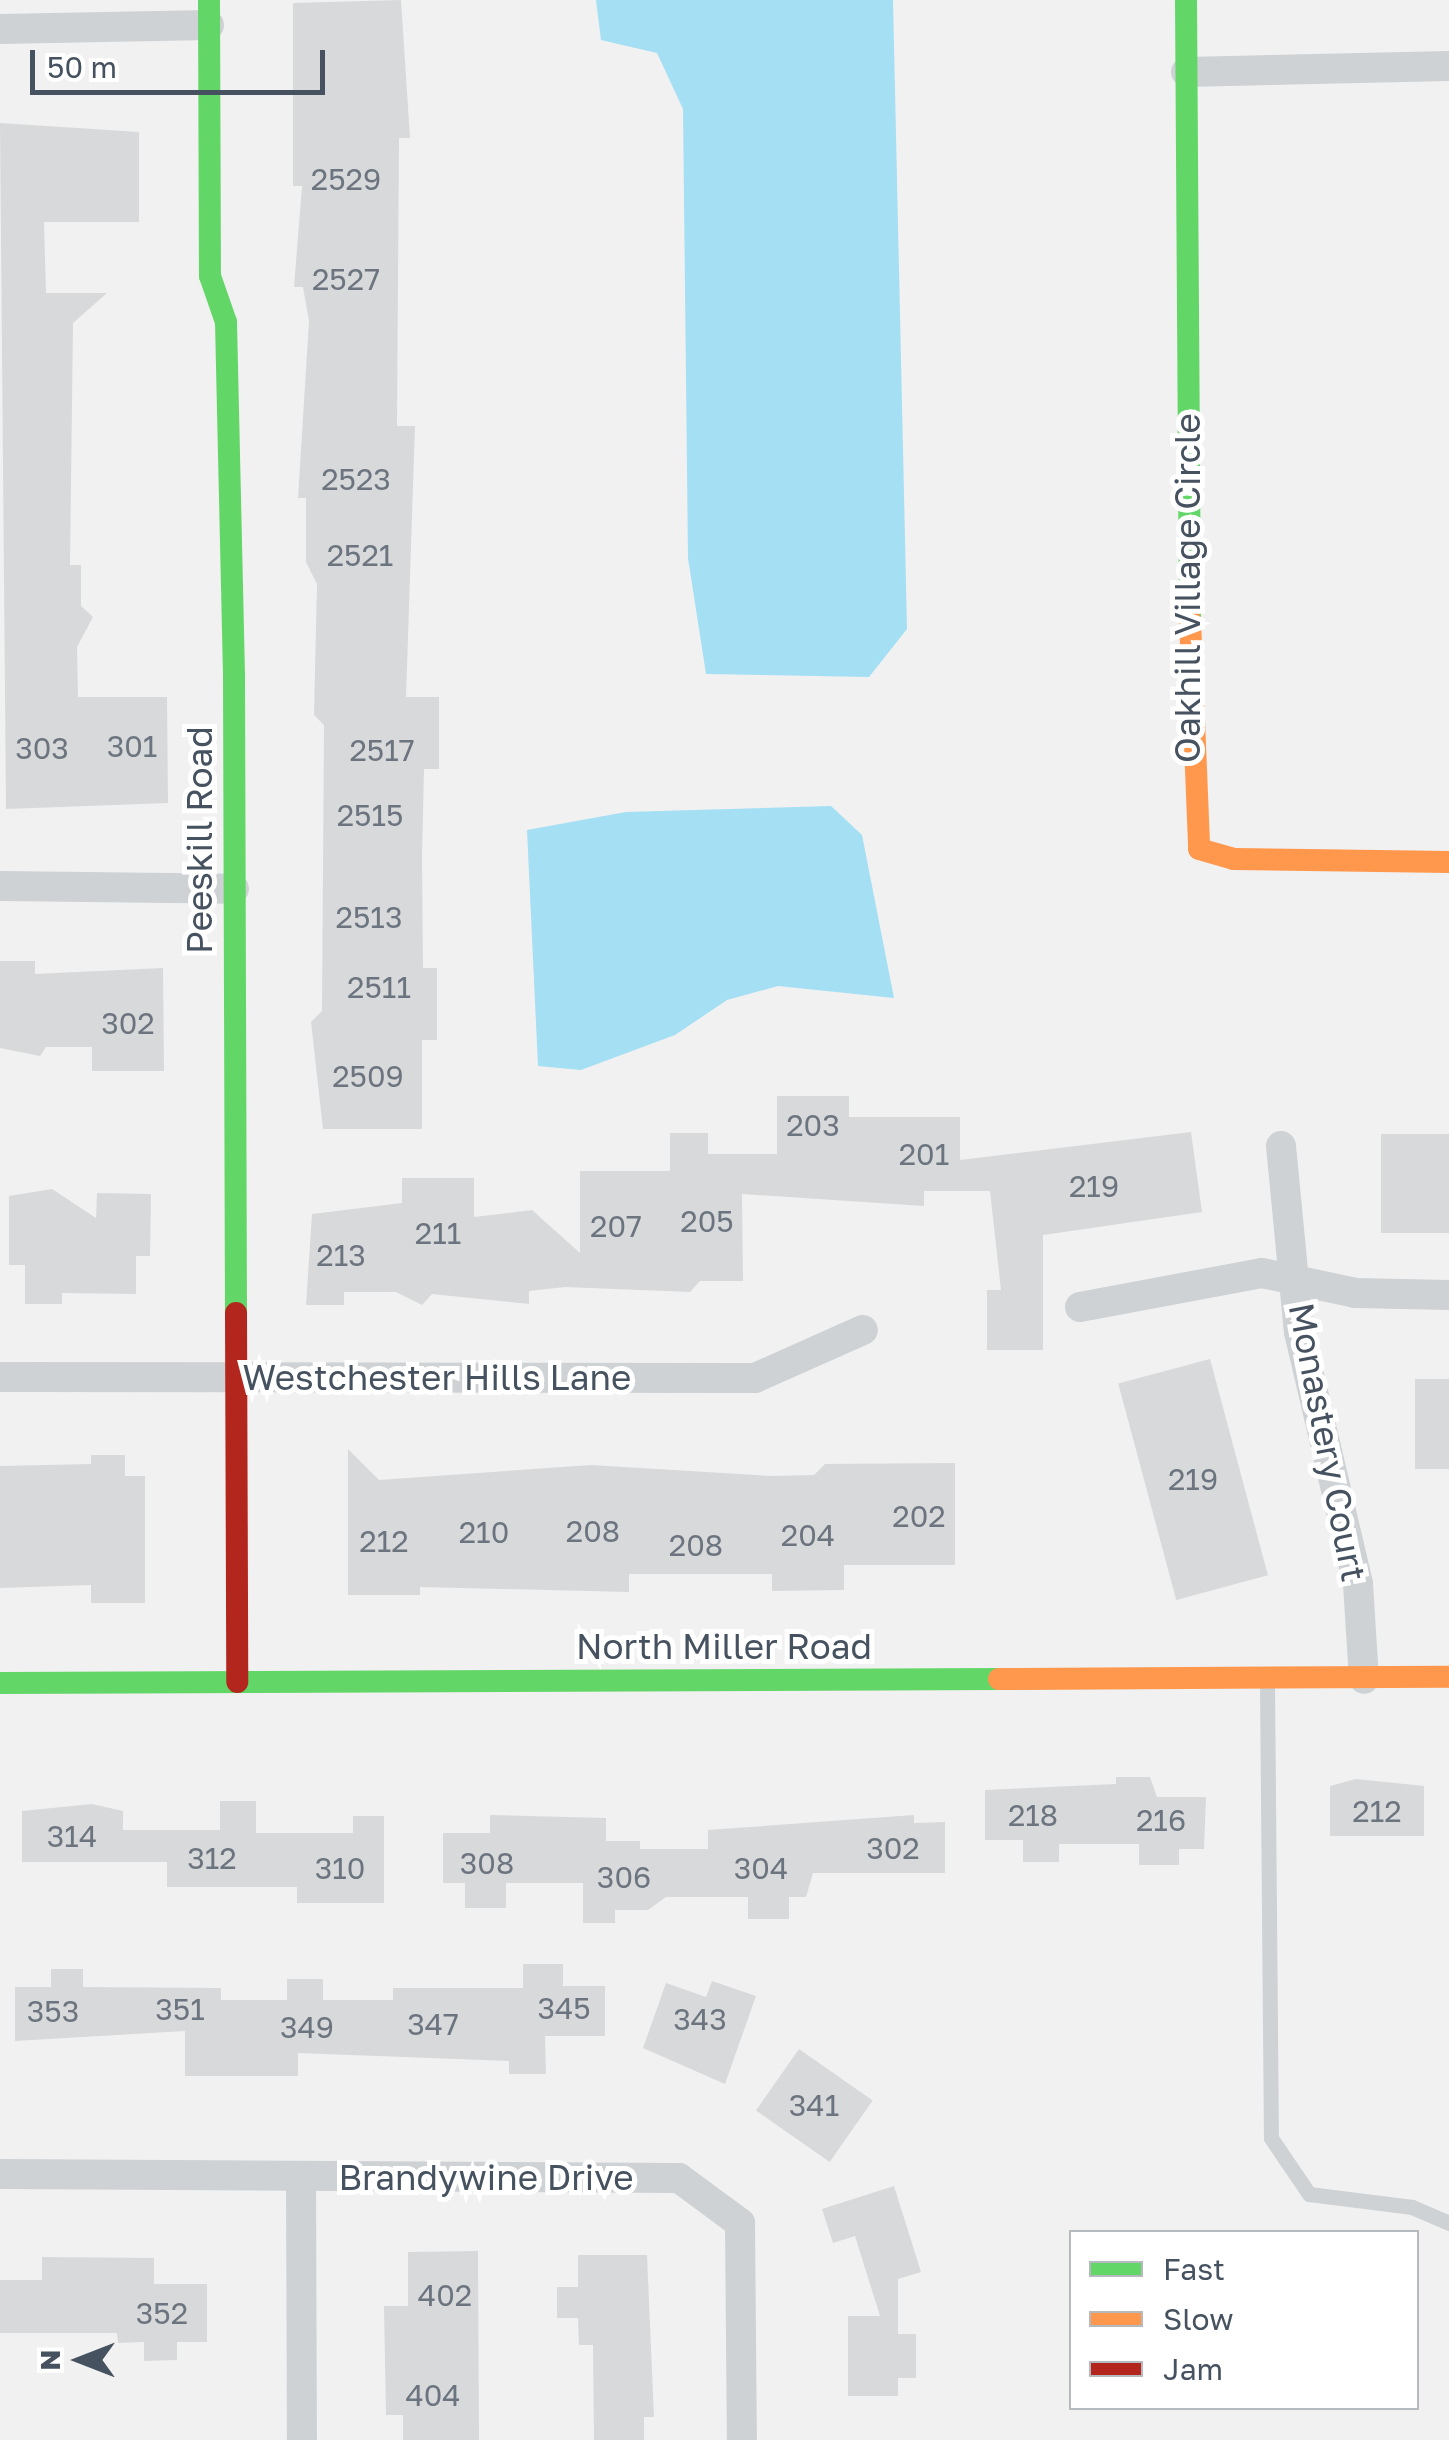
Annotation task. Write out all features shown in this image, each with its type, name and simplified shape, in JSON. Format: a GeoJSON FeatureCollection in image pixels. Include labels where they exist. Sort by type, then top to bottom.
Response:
{"type":"FeatureCollection","features":[{"type":"Feature","properties":{"kind":"street","name":"Oakhill Village Circle"},"geometry":{"type":"LineString","coordinates":[[1186,0],[1192,834],[1199,850],[1234,859],[1449,862]]}},
{"type":"Feature","properties":{"kind":"street"},"geometry":{"type":"LineString","coordinates":[[0,29],[209,13]]}},
{"type":"Feature","properties":{"kind":"street","name":"Peeskill Road"},"geometry":{"type":"LineString","coordinates":[[209,13],[210,276],[226,322],[238,1682]]}},
{"type":"Feature","properties":{"kind":"street"},"geometry":{"type":"LineString","coordinates":[[1186,72],[1449,66]]}},
{"type":"Feature","properties":{"kind":"street"},"geometry":{"type":"LineString","coordinates":[[0,886],[234,889]]}},
{"type":"Feature","properties":{"kind":"street","name":"Monastery Court"},"geometry":{"type":"LineString","coordinates":[[1281,1146],[1298,1280],[1300,1332],[1358,1584],[1364,1679]]}},
{"type":"Feature","properties":{"kind":"street"},"geometry":{"type":"LineString","coordinates":[[1080,1307],[1262,1273],[1356,1293],[1449,1295]]}},
{"type":"Feature","properties":{"kind":"street","name":"Westchester Hills Lane"},"geometry":{"type":"LineString","coordinates":[[0,1377],[755,1378],[864,1330]]}},
{"type":"Feature","properties":{"kind":"street","name":"North Miller Road"},"geometry":{"type":"LineString","coordinates":[[0,1682],[1449,1678]]}},
{"type":"Feature","properties":{"kind":"street","name":"Brandywine Drive"},"geometry":{"type":"LineString","coordinates":[[0,2174],[679,2178],[740,2223],[742,2440]]}},
{"type":"Feature","properties":{"kind":"street"},"geometry":{"type":"LineString","coordinates":[[301,2176],[302,2440]]}},
{"type":"Feature","properties":{"kind":"lane"},"geometry":{"type":"LineString","coordinates":[[1267,1679],[1270,2138],[1308,2194],[1412,2207],[1449,2223]]}},
{"type":"Feature","properties":{"kind":"water"},"geometry":{"type":"Polygon","coordinates":[[[596,0],[893,0],[907,629],[869,677],[706,674],[688,558],[683,109],[657,53],[601,40],[596,0]]]}},
{"type":"Feature","properties":{"kind":"water"},"geometry":{"type":"Polygon","coordinates":[[[831,806],[862,835],[894,998],[778,986],[727,1000],[675,1035],[581,1070],[538,1066],[527,830],[626,812],[831,806]]]}},
{"type":"Feature","properties":{"kind":"building"},"geometry":{"type":"Polygon","coordinates":[[[401,0],[410,138],[399,138],[397,426],[415,426],[406,697],[439,697],[439,769],[424,769],[422,858],[423,968],[437,968],[437,1040],[422,1040],[422,1129],[323,1129],[311,1022],[322,1011],[324,725],[314,715],[317,584],[306,562],[306,498],[298,498],[309,321],[303,287],[294,287],[302,186],[293,186],[293,3],[401,0]]]}},
{"type":"Feature","properties":{"kind":"building"},"geometry":{"type":"Polygon","coordinates":[[[0,123],[139,132],[139,222],[44,222],[46,293],[107,293],[73,323],[70,565],[81,565],[81,606],[93,617],[77,647],[78,697],[167,697],[168,803],[6,809],[0,123]]]}},
{"type":"Feature","properties":{"kind":"building"},"geometry":{"type":"Polygon","coordinates":[[[0,961],[35,961],[35,974],[163,968],[164,1071],[92,1071],[92,1047],[46,1047],[40,1056],[0,1048],[0,961]]]}},
{"type":"Feature","properties":{"kind":"building"},"geometry":{"type":"Polygon","coordinates":[[[777,1096],[849,1096],[849,1117],[960,1117],[960,1160],[1191,1132],[1202,1212],[1043,1235],[1043,1350],[987,1350],[987,1290],[1001,1290],[990,1191],[924,1191],[924,1206],[742,1194],[743,1281],[700,1281],[690,1292],[565,1287],[529,1291],[529,1304],[432,1294],[422,1305],[396,1292],[344,1292],[344,1305],[306,1305],[312,1214],[402,1203],[402,1178],[474,1178],[474,1217],[532,1210],[580,1253],[580,1171],[670,1171],[670,1133],[708,1133],[708,1154],[777,1154],[777,1096]]]}},
{"type":"Feature","properties":{"kind":"building"},"geometry":{"type":"Polygon","coordinates":[[[1381,1134],[1449,1134],[1449,1233],[1381,1233],[1381,1134]]]}},
{"type":"Feature","properties":{"kind":"building"},"geometry":{"type":"Polygon","coordinates":[[[52,1189],[96,1218],[97,1193],[151,1194],[150,1256],[136,1256],[136,1294],[62,1293],[62,1304],[25,1304],[25,1265],[9,1265],[9,1196],[52,1189]]]}},
{"type":"Feature","properties":{"kind":"building"},"geometry":{"type":"Polygon","coordinates":[[[1210,1359],[1268,1575],[1176,1600],[1118,1384],[1210,1359]]]}},
{"type":"Feature","properties":{"kind":"building"},"geometry":{"type":"Polygon","coordinates":[[[1415,1379],[1449,1379],[1449,1469],[1415,1469],[1415,1379]]]}},
{"type":"Feature","properties":{"kind":"building"},"geometry":{"type":"Polygon","coordinates":[[[348,1449],[379,1480],[591,1465],[772,1476],[814,1475],[825,1464],[955,1463],[955,1565],[844,1565],[844,1590],[772,1591],[772,1574],[629,1574],[629,1592],[420,1587],[420,1595],[348,1595],[348,1449]]]}},
{"type":"Feature","properties":{"kind":"building"},"geometry":{"type":"Polygon","coordinates":[[[91,1455],[125,1455],[125,1476],[145,1476],[145,1603],[91,1603],[91,1585],[0,1588],[0,1466],[91,1464],[91,1455]]]}},
{"type":"Feature","properties":{"kind":"building"},"geometry":{"type":"Polygon","coordinates":[[[1116,1777],[1150,1777],[1157,1797],[1206,1797],[1204,1849],[1179,1849],[1179,1865],[1139,1865],[1139,1844],[1059,1844],[1059,1862],[1023,1862],[1023,1840],[985,1840],[985,1790],[1116,1784],[1116,1777]]]}},
{"type":"Feature","properties":{"kind":"building"},"geometry":{"type":"Polygon","coordinates":[[[1356,1779],[1424,1786],[1424,1836],[1330,1836],[1330,1786],[1356,1779]]]}},
{"type":"Feature","properties":{"kind":"building"},"geometry":{"type":"Polygon","coordinates":[[[220,1801],[256,1801],[256,1833],[353,1833],[353,1816],[384,1816],[384,1903],[297,1903],[297,1887],[167,1887],[167,1862],[22,1862],[22,1811],[92,1804],[123,1811],[123,1830],[220,1830],[220,1801]]]}},
{"type":"Feature","properties":{"kind":"building"},"geometry":{"type":"Polygon","coordinates":[[[490,1815],[606,1818],[606,1841],[640,1841],[640,1849],[708,1849],[708,1830],[914,1815],[914,1823],[945,1822],[945,1873],[813,1873],[806,1897],[789,1897],[789,1919],[748,1919],[748,1897],[666,1897],[648,1910],[615,1910],[615,1923],[583,1923],[583,1883],[506,1883],[506,1908],[465,1908],[465,1883],[443,1883],[443,1833],[490,1833],[490,1815]]]}},
{"type":"Feature","properties":{"kind":"building"},"geometry":{"type":"Polygon","coordinates":[[[523,1964],[563,1964],[563,1986],[605,1986],[605,2036],[545,2036],[546,2074],[509,2074],[509,2061],[298,2053],[298,2076],[185,2076],[185,2031],[15,2041],[15,1987],[51,1987],[51,1969],[83,1969],[83,1987],[221,1988],[221,2000],[287,2000],[287,1979],[323,1979],[323,2000],[393,2000],[393,1988],[523,1988],[523,1964]]]}},
{"type":"Feature","properties":{"kind":"building"},"geometry":{"type":"Polygon","coordinates":[[[712,1981],[756,1996],[725,2084],[643,2048],[666,1983],[706,1997],[712,1981]]]}},
{"type":"Feature","properties":{"kind":"building"},"geometry":{"type":"Polygon","coordinates":[[[799,2049],[873,2101],[830,2162],[756,2110],[799,2049]]]}},
{"type":"Feature","properties":{"kind":"building"},"geometry":{"type":"Polygon","coordinates":[[[894,2186],[921,2272],[898,2279],[898,2334],[916,2334],[916,2378],[898,2378],[898,2396],[848,2396],[848,2316],[880,2316],[855,2236],[833,2243],[822,2209],[894,2186]]]}},
{"type":"Feature","properties":{"kind":"building"},"geometry":{"type":"Polygon","coordinates":[[[478,2251],[479,2440],[403,2440],[403,2415],[386,2415],[384,2306],[408,2306],[408,2252],[478,2251]]]}},
{"type":"Feature","properties":{"kind":"building"},"geometry":{"type":"Polygon","coordinates":[[[578,2255],[647,2255],[654,2417],[644,2417],[644,2440],[594,2440],[593,2345],[579,2345],[578,2318],[557,2318],[557,2287],[578,2287],[578,2255]]]}},
{"type":"Feature","properties":{"kind":"building"},"geometry":{"type":"Polygon","coordinates":[[[42,2257],[154,2258],[154,2284],[207,2284],[207,2342],[177,2342],[177,2360],[144,2361],[144,2342],[118,2343],[117,2333],[0,2333],[0,2280],[42,2280],[42,2257]]]}},
{"type":"Feature","properties":{"kind":"traffic: fast"},"geometry":{"type":"LineString","coordinates":[[209,0],[210,276],[226,322],[234,679],[236,1313]]}},
{"type":"Feature","properties":{"kind":"traffic: fast"},"geometry":{"type":"LineString","coordinates":[[1186,0],[1190,620]]}},
{"type":"Feature","properties":{"kind":"traffic: fast"},"geometry":{"type":"LineString","coordinates":[[0,1683],[999,1679]]}},
{"type":"Feature","properties":{"kind":"traffic: slow"},"geometry":{"type":"LineString","coordinates":[[1190,620],[1199,849],[1234,859],[1449,862]]}},
{"type":"Feature","properties":{"kind":"traffic: slow"},"geometry":{"type":"LineString","coordinates":[[999,1679],[1449,1677]]}},
{"type":"Feature","properties":{"kind":"traffic: jam"},"geometry":{"type":"LineString","coordinates":[[236,1313],[237,1682]]}}]}
